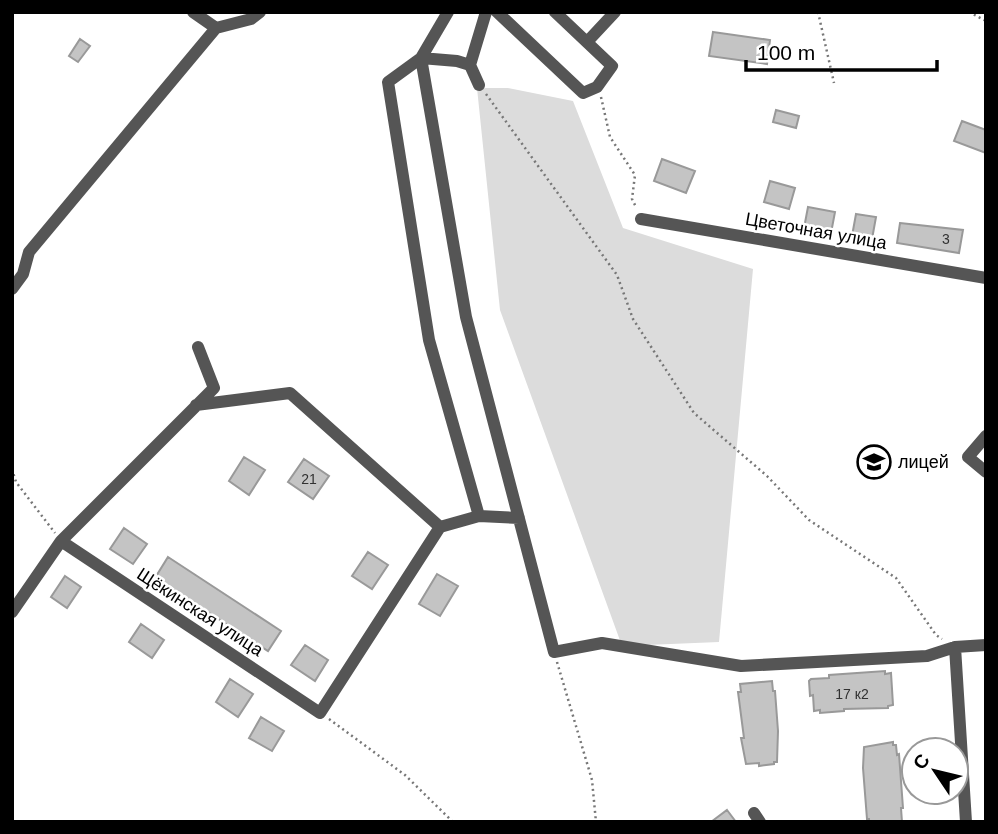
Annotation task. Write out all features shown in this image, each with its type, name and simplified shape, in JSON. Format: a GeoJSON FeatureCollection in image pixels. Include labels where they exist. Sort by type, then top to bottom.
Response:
{"type":"FeatureCollection","features":[{"type":"Feature","properties":{"kind":"street"},"geometry":{"type":"LineString","coordinates":[[193,12],[216,28]]}},
{"type":"Feature","properties":{"kind":"street"},"geometry":{"type":"LineString","coordinates":[[12,289],[23,274],[29,252],[216,28],[251,19],[260,12]]}},
{"type":"Feature","properties":{"kind":"street"},"geometry":{"type":"LineString","coordinates":[[448,12],[421,58],[388,82],[429,340],[479,516]]}},
{"type":"Feature","properties":{"kind":"street"},"geometry":{"type":"LineString","coordinates":[[479,85],[470,65],[486,12]]}},
{"type":"Feature","properties":{"kind":"street"},"geometry":{"type":"LineString","coordinates":[[497,12],[583,93],[597,87],[612,65],[555,12]]}},
{"type":"Feature","properties":{"kind":"street"},"geometry":{"type":"LineString","coordinates":[[587,42],[615,12]]}},
{"type":"Feature","properties":{"kind":"street"},"geometry":{"type":"LineString","coordinates":[[421,58],[457,61],[470,65]]}},
{"type":"Feature","properties":{"kind":"street"},"geometry":{"type":"LineString","coordinates":[[421,58],[466,317],[554,652],[602,643],[741,666],[927,656],[955,648],[986,645]]}},
{"type":"Feature","properties":{"kind":"street","name":"Цветочная улица"},"geometry":{"type":"LineString","coordinates":[[641,219],[986,278]]}},
{"type":"Feature","properties":{"kind":"street"},"geometry":{"type":"LineString","coordinates":[[12,612],[61,541],[214,388],[198,346]]}},
{"type":"Feature","properties":{"kind":"street"},"geometry":{"type":"LineString","coordinates":[[197,405],[290,393],[440,527]]}},
{"type":"Feature","properties":{"kind":"street"},"geometry":{"type":"LineString","coordinates":[[986,436],[968,457],[986,472]]}},
{"type":"Feature","properties":{"kind":"street"},"geometry":{"type":"LineString","coordinates":[[320,713],[440,527],[479,516],[519,517]]}},
{"type":"Feature","properties":{"kind":"street","name":"Щёкинская улица"},"geometry":{"type":"LineString","coordinates":[[61,541],[320,713]]}},
{"type":"Feature","properties":{"kind":"street"},"geometry":{"type":"LineString","coordinates":[[955,648],[966,822]]}},
{"type":"Feature","properties":{"kind":"path"},"geometry":{"type":"LineString","coordinates":[[818,12],[834,83]]}},
{"type":"Feature","properties":{"kind":"path"},"geometry":{"type":"LineString","coordinates":[[969,12],[986,21]]}},
{"type":"Feature","properties":{"kind":"path"},"geometry":{"type":"LineString","coordinates":[[479,85],[617,275],[633,319],[694,413],[767,476],[809,520],[897,578],[936,635],[955,648]]}},
{"type":"Feature","properties":{"kind":"path"},"geometry":{"type":"LineString","coordinates":[[600,93],[610,137],[635,175],[632,199],[641,219]]}},
{"type":"Feature","properties":{"kind":"path"},"geometry":{"type":"LineString","coordinates":[[12,469],[16,482],[61,541]]}},
{"type":"Feature","properties":{"kind":"path"},"geometry":{"type":"LineString","coordinates":[[554,652],[592,780],[596,822]]}},
{"type":"Feature","properties":{"kind":"path"},"geometry":{"type":"LineString","coordinates":[[320,713],[405,775],[453,822]]}},
{"type":"Feature","properties":{"kind":"shaded area"},"geometry":{"type":"Polygon","coordinates":[[[477,88],[508,88],[573,101],[623,228],[753,269],[719,642],[622,646],[500,310],[477,88]]]}},
{"type":"Feature","properties":{"kind":"building"},"geometry":{"type":"Polygon","coordinates":[[[713,32],[770,40],[767,64],[709,56],[713,32]]]}},
{"type":"Feature","properties":{"kind":"building"},"geometry":{"type":"Polygon","coordinates":[[[80,39],[90,46],[78,62],[69,56],[80,39]]]}},
{"type":"Feature","properties":{"kind":"building"},"geometry":{"type":"Polygon","coordinates":[[[776,110],[799,116],[796,128],[773,122],[776,110]]]}},
{"type":"Feature","properties":{"kind":"building"},"geometry":{"type":"Polygon","coordinates":[[[962,121],[986,130],[986,153],[954,141],[962,121]]]}},
{"type":"Feature","properties":{"kind":"building"},"geometry":{"type":"Polygon","coordinates":[[[662,159],[695,171],[686,193],[654,181],[662,159]]]}},
{"type":"Feature","properties":{"kind":"building"},"geometry":{"type":"Polygon","coordinates":[[[770,181],[795,188],[789,209],[764,202],[770,181]]]}},
{"type":"Feature","properties":{"kind":"building"},"geometry":{"type":"Polygon","coordinates":[[[808,207],[835,212],[831,233],[804,228],[808,207]]]}},
{"type":"Feature","properties":{"kind":"building"},"geometry":{"type":"Polygon","coordinates":[[[856,214],[876,217],[872,239],[852,236],[856,214]]]}},
{"type":"Feature","properties":{"kind":"building"},"geometry":{"type":"Polygon","coordinates":[[[900,223],[963,230],[959,253],[897,243],[900,223]]]}},
{"type":"Feature","properties":{"kind":"building"},"geometry":{"type":"Polygon","coordinates":[[[244,457],[265,470],[249,495],[229,481],[244,457]]]}},
{"type":"Feature","properties":{"kind":"building"},"geometry":{"type":"Polygon","coordinates":[[[304,459],[329,476],[313,499],[288,482],[304,459]]]}},
{"type":"Feature","properties":{"kind":"building"},"geometry":{"type":"Polygon","coordinates":[[[124,528],[147,544],[133,564],[110,549],[124,528]]]}},
{"type":"Feature","properties":{"kind":"building"},"geometry":{"type":"Polygon","coordinates":[[[368,552],[388,565],[372,589],[352,576],[368,552]]]}},
{"type":"Feature","properties":{"kind":"building"},"geometry":{"type":"Polygon","coordinates":[[[168,557],[281,631],[268,651],[155,578],[168,557]]]}},
{"type":"Feature","properties":{"kind":"building"},"geometry":{"type":"Polygon","coordinates":[[[437,574],[458,586],[440,616],[419,604],[437,574]]]}},
{"type":"Feature","properties":{"kind":"building"},"geometry":{"type":"Polygon","coordinates":[[[65,576],[81,587],[67,608],[51,597],[65,576]]]}},
{"type":"Feature","properties":{"kind":"building"},"geometry":{"type":"Polygon","coordinates":[[[141,624],[164,640],[152,658],[129,642],[141,624]]]}},
{"type":"Feature","properties":{"kind":"building"},"geometry":{"type":"Polygon","coordinates":[[[305,645],[328,660],[315,681],[291,665],[305,645]]]}},
{"type":"Feature","properties":{"kind":"building"},"geometry":{"type":"Polygon","coordinates":[[[885,671],[885,674],[891,673],[893,705],[888,708],[844,709],[820,713],[820,710],[814,711],[813,695],[810,696],[811,679],[885,671]]]}},
{"type":"Feature","properties":{"kind":"building"},"geometry":{"type":"Polygon","coordinates":[[[230,679],[253,694],[238,717],[216,702],[230,679]]]}},
{"type":"Feature","properties":{"kind":"building"},"geometry":{"type":"Polygon","coordinates":[[[772,681],[778,731],[777,762],[759,766],[759,763],[746,764],[741,738],[744,738],[738,692],[741,692],[740,684],[772,681]]]}},
{"type":"Feature","properties":{"kind":"building"},"geometry":{"type":"Polygon","coordinates":[[[261,717],[284,731],[272,751],[249,738],[261,717]]]}},
{"type":"Feature","properties":{"kind":"building"},"geometry":{"type":"Polygon","coordinates":[[[893,742],[893,745],[896,745],[897,755],[899,754],[902,822],[869,822],[867,819],[864,747],[893,742]]]}},
{"type":"Feature","properties":{"kind":"building"},"geometry":{"type":"Polygon","coordinates":[[[727,810],[736,822],[711,822],[727,810]]]}},
{"type":"Feature","properties":{"kind":"place","name":"лицей"},"geometry":{"type":"Point","coordinates":[874,462]}}]}
